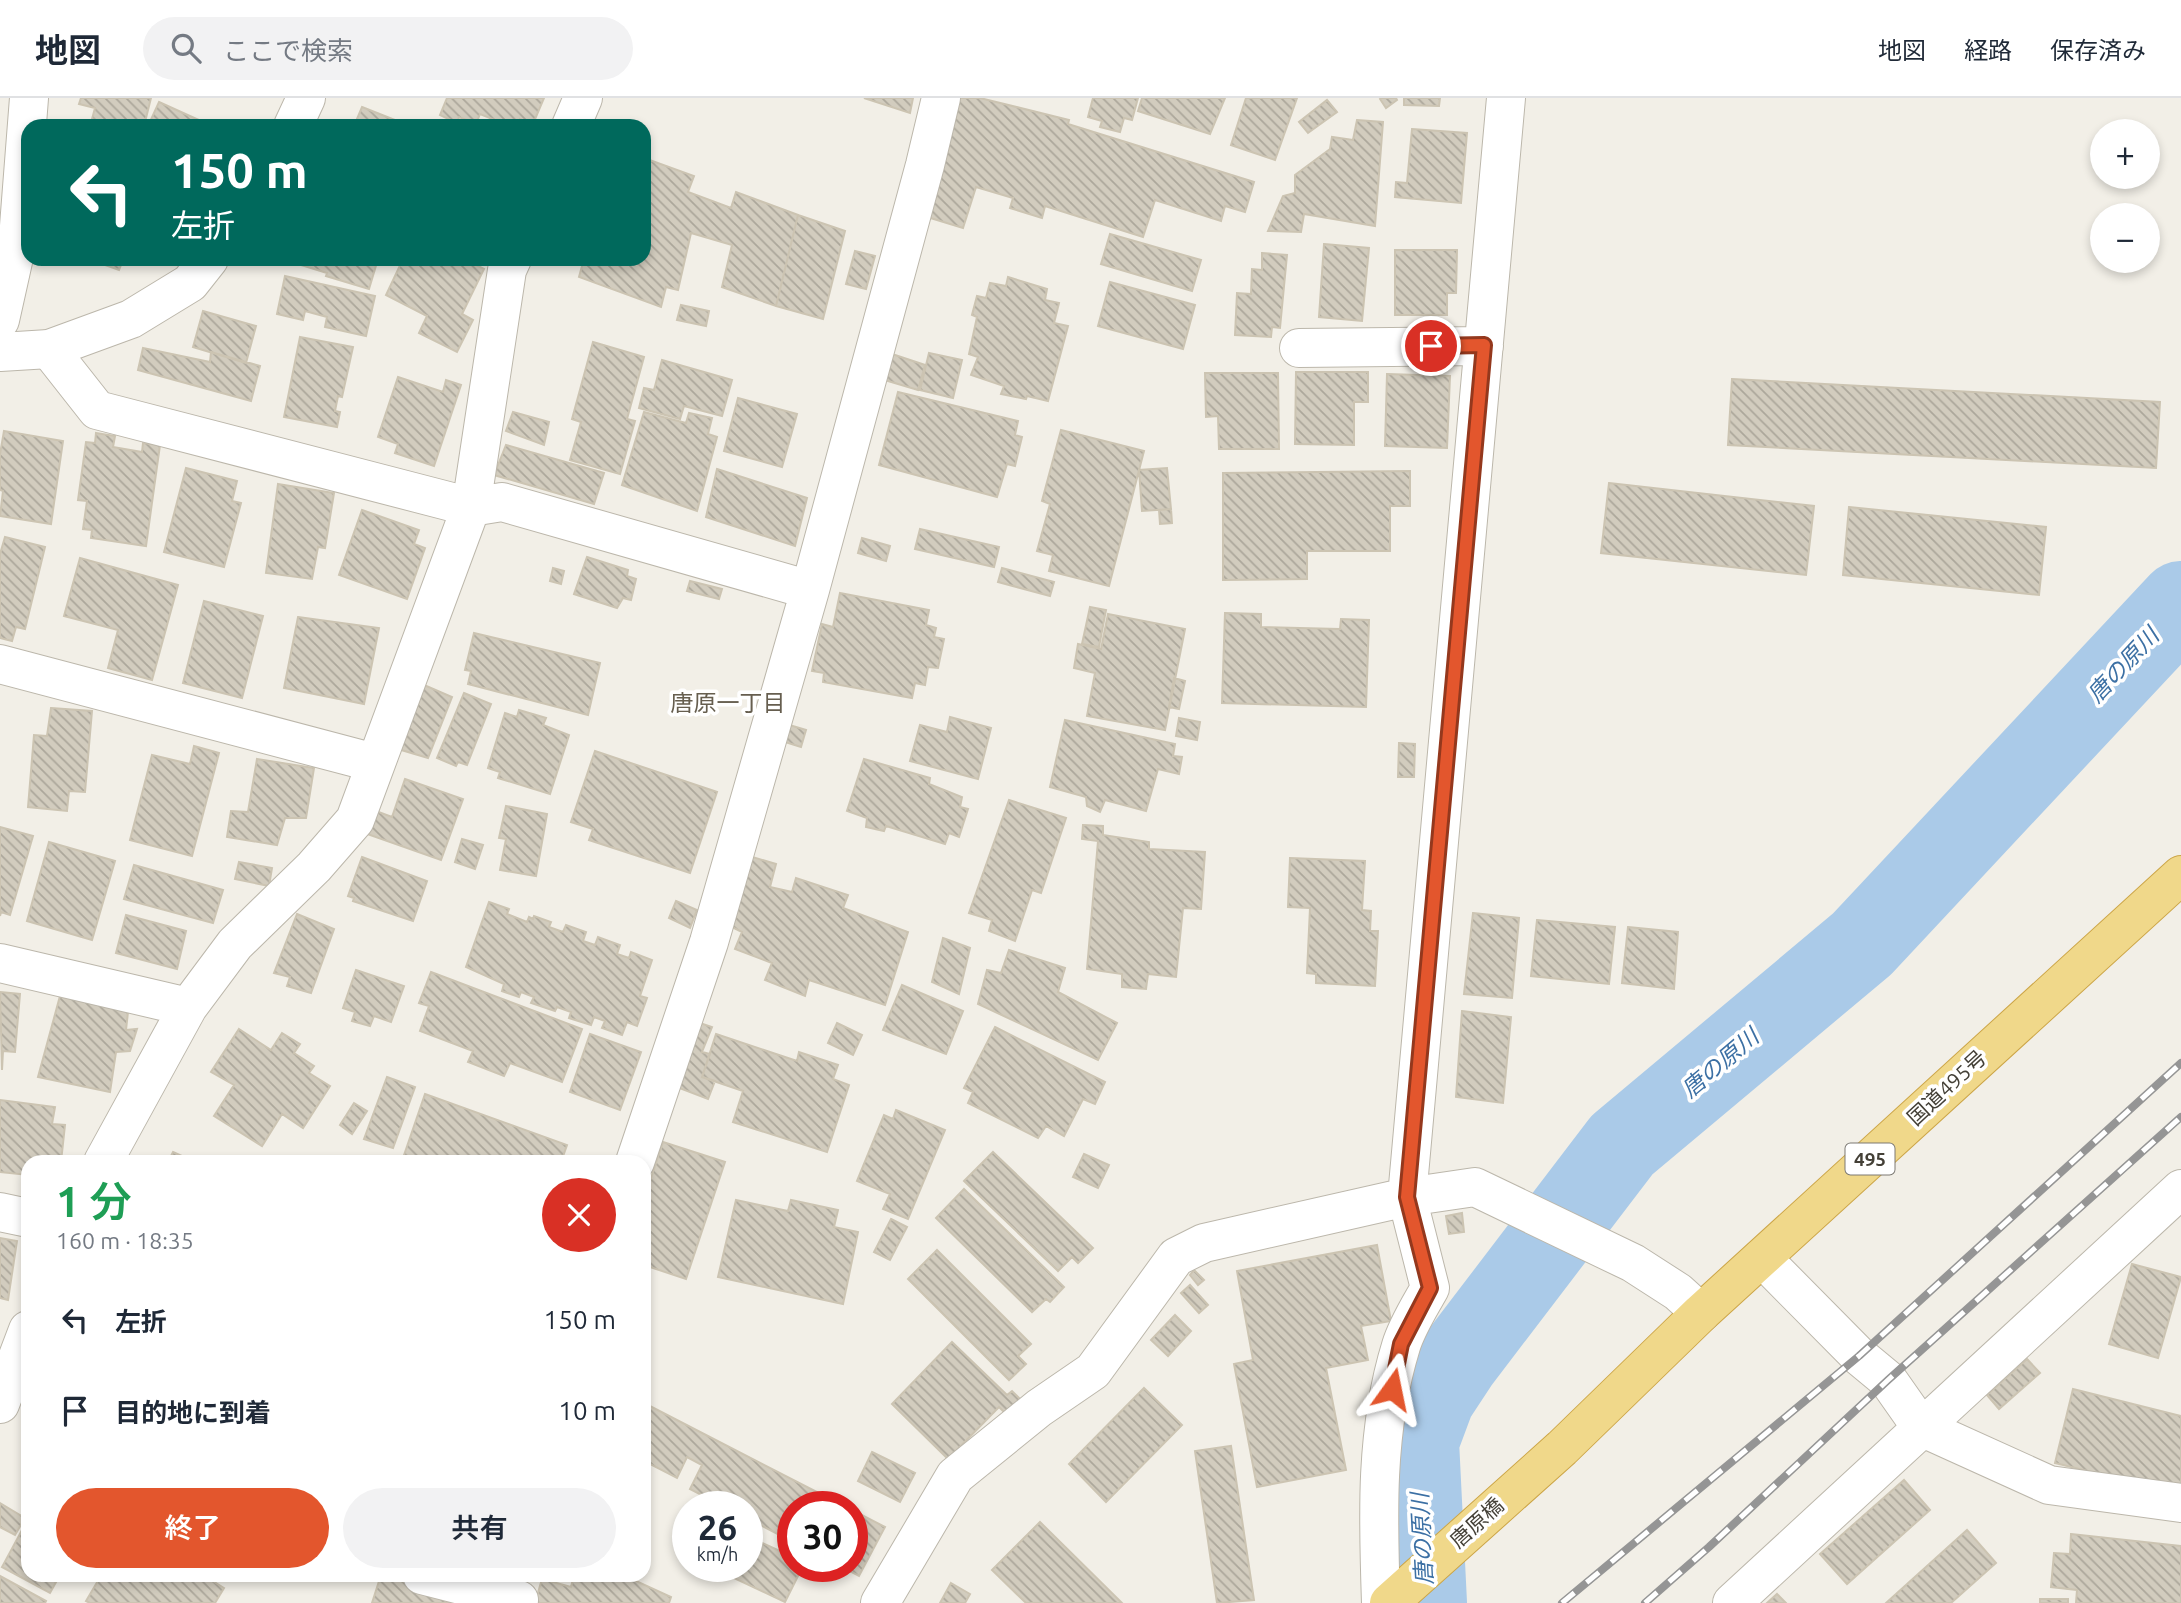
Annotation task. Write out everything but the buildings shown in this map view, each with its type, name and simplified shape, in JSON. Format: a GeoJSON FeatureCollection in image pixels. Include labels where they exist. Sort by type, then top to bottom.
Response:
{"type":"FeatureCollection","features":[{"type":"Feature","properties":{"kind":"highway","name":"国道495号"},"geometry":{"type":"LineString","coordinates":[[1562,1448],[1701,1313],[2181,875]]}},
{"type":"Feature","properties":{"kind":"highway","name":"唐原橋"},"geometry":{"type":"LineString","coordinates":[[1388,1602],[1562,1448]]}},
{"type":"Feature","properties":{"kind":"street"},"geometry":{"type":"LineString","coordinates":[[27,119],[29,98]]}},
{"type":"Feature","properties":{"kind":"street"},"geometry":{"type":"LineString","coordinates":[[296,119],[306,98]]}},
{"type":"Feature","properties":{"kind":"street"},"geometry":{"type":"LineString","coordinates":[[574,119],[583,98]]}},
{"type":"Feature","properties":{"kind":"street"},"geometry":{"type":"LineString","coordinates":[[637,1155],[709,942],[810,590],[941,98]]}},
{"type":"Feature","properties":{"kind":"street"},"geometry":{"type":"LineString","coordinates":[[1388,1602],[1378,1508],[1382,1434],[1401,1344],[1430,1288],[1407,1197],[1506,98]]}},
{"type":"Feature","properties":{"kind":"street"},"geometry":{"type":"LineString","coordinates":[[0,320],[18,239],[21,201]]}},
{"type":"Feature","properties":{"kind":"street"},"geometry":{"type":"LineString","coordinates":[[0,352],[49,349],[131,319],[190,283],[203,266]]}},
{"type":"Feature","properties":{"kind":"street"},"geometry":{"type":"LineString","coordinates":[[107,1155],[188,1007],[235,944],[314,867],[355,820],[471,507],[509,266]]}},
{"type":"Feature","properties":{"kind":"street"},"geometry":{"type":"LineString","coordinates":[[1299,348],[1484,345]]}},
{"type":"Feature","properties":{"kind":"street"},"geometry":{"type":"LineString","coordinates":[[49,349],[97,410],[471,507],[502,502],[810,590]]}},
{"type":"Feature","properties":{"kind":"street"},"geometry":{"type":"LineString","coordinates":[[0,664],[375,763]]}},
{"type":"Feature","properties":{"kind":"street"},"geometry":{"type":"LineString","coordinates":[[0,962],[188,1007]]}},
{"type":"Feature","properties":{"kind":"street"},"geometry":{"type":"LineString","coordinates":[[880,1603],[955,1476],[1039,1408],[1093,1371],[1176,1257],[1204,1243],[1407,1197],[1475,1187],[1633,1264],[1678,1292],[1701,1313]]}},
{"type":"Feature","properties":{"kind":"street"},"geometry":{"type":"LineString","coordinates":[[1732,1603],[2181,1189]]}},
{"type":"Feature","properties":{"kind":"street"},"geometry":{"type":"LineString","coordinates":[[0,1212],[21,1216]]}},
{"type":"Feature","properties":{"kind":"street"},"geometry":{"type":"LineString","coordinates":[[1762,1258],[1859,1356],[1888,1380],[1921,1427],[2049,1485],[2181,1503]]}},
{"type":"Feature","properties":{"kind":"street"},"geometry":{"type":"LineString","coordinates":[[0,1404],[21,1348]]}},
{"type":"Feature","properties":{"kind":"street"},"geometry":{"type":"LineString","coordinates":[[460,1582],[521,1593]]}},
{"type":"Feature","properties":{"kind":"waterway","name":"唐の原川"},"geometry":{"type":"LineString","coordinates":[[1425,1603],[1417,1441],[1433,1398],[1458,1360],[1622,1145],[1862,944],[2181,603]]}},
{"type":"Feature","properties":{"kind":"railway"},"geometry":{"type":"LineString","coordinates":[[1562,1603],[1859,1356],[2181,1063]]}},
{"type":"Feature","properties":{"kind":"railway"},"geometry":{"type":"LineString","coordinates":[[1645,1603],[2181,1117]]}},
{"type":"Feature","properties":{"kind":"district","name":"唐原一丁目"},"geometry":{"type":"Point","coordinates":[728,703]}},
{"type":"Feature","properties":{"kind":"route"},"geometry":{"type":"LineString","coordinates":[[1392,1389],[1401,1344],[1430,1288],[1407,1197],[1484,345],[1431,346]]}}]}
